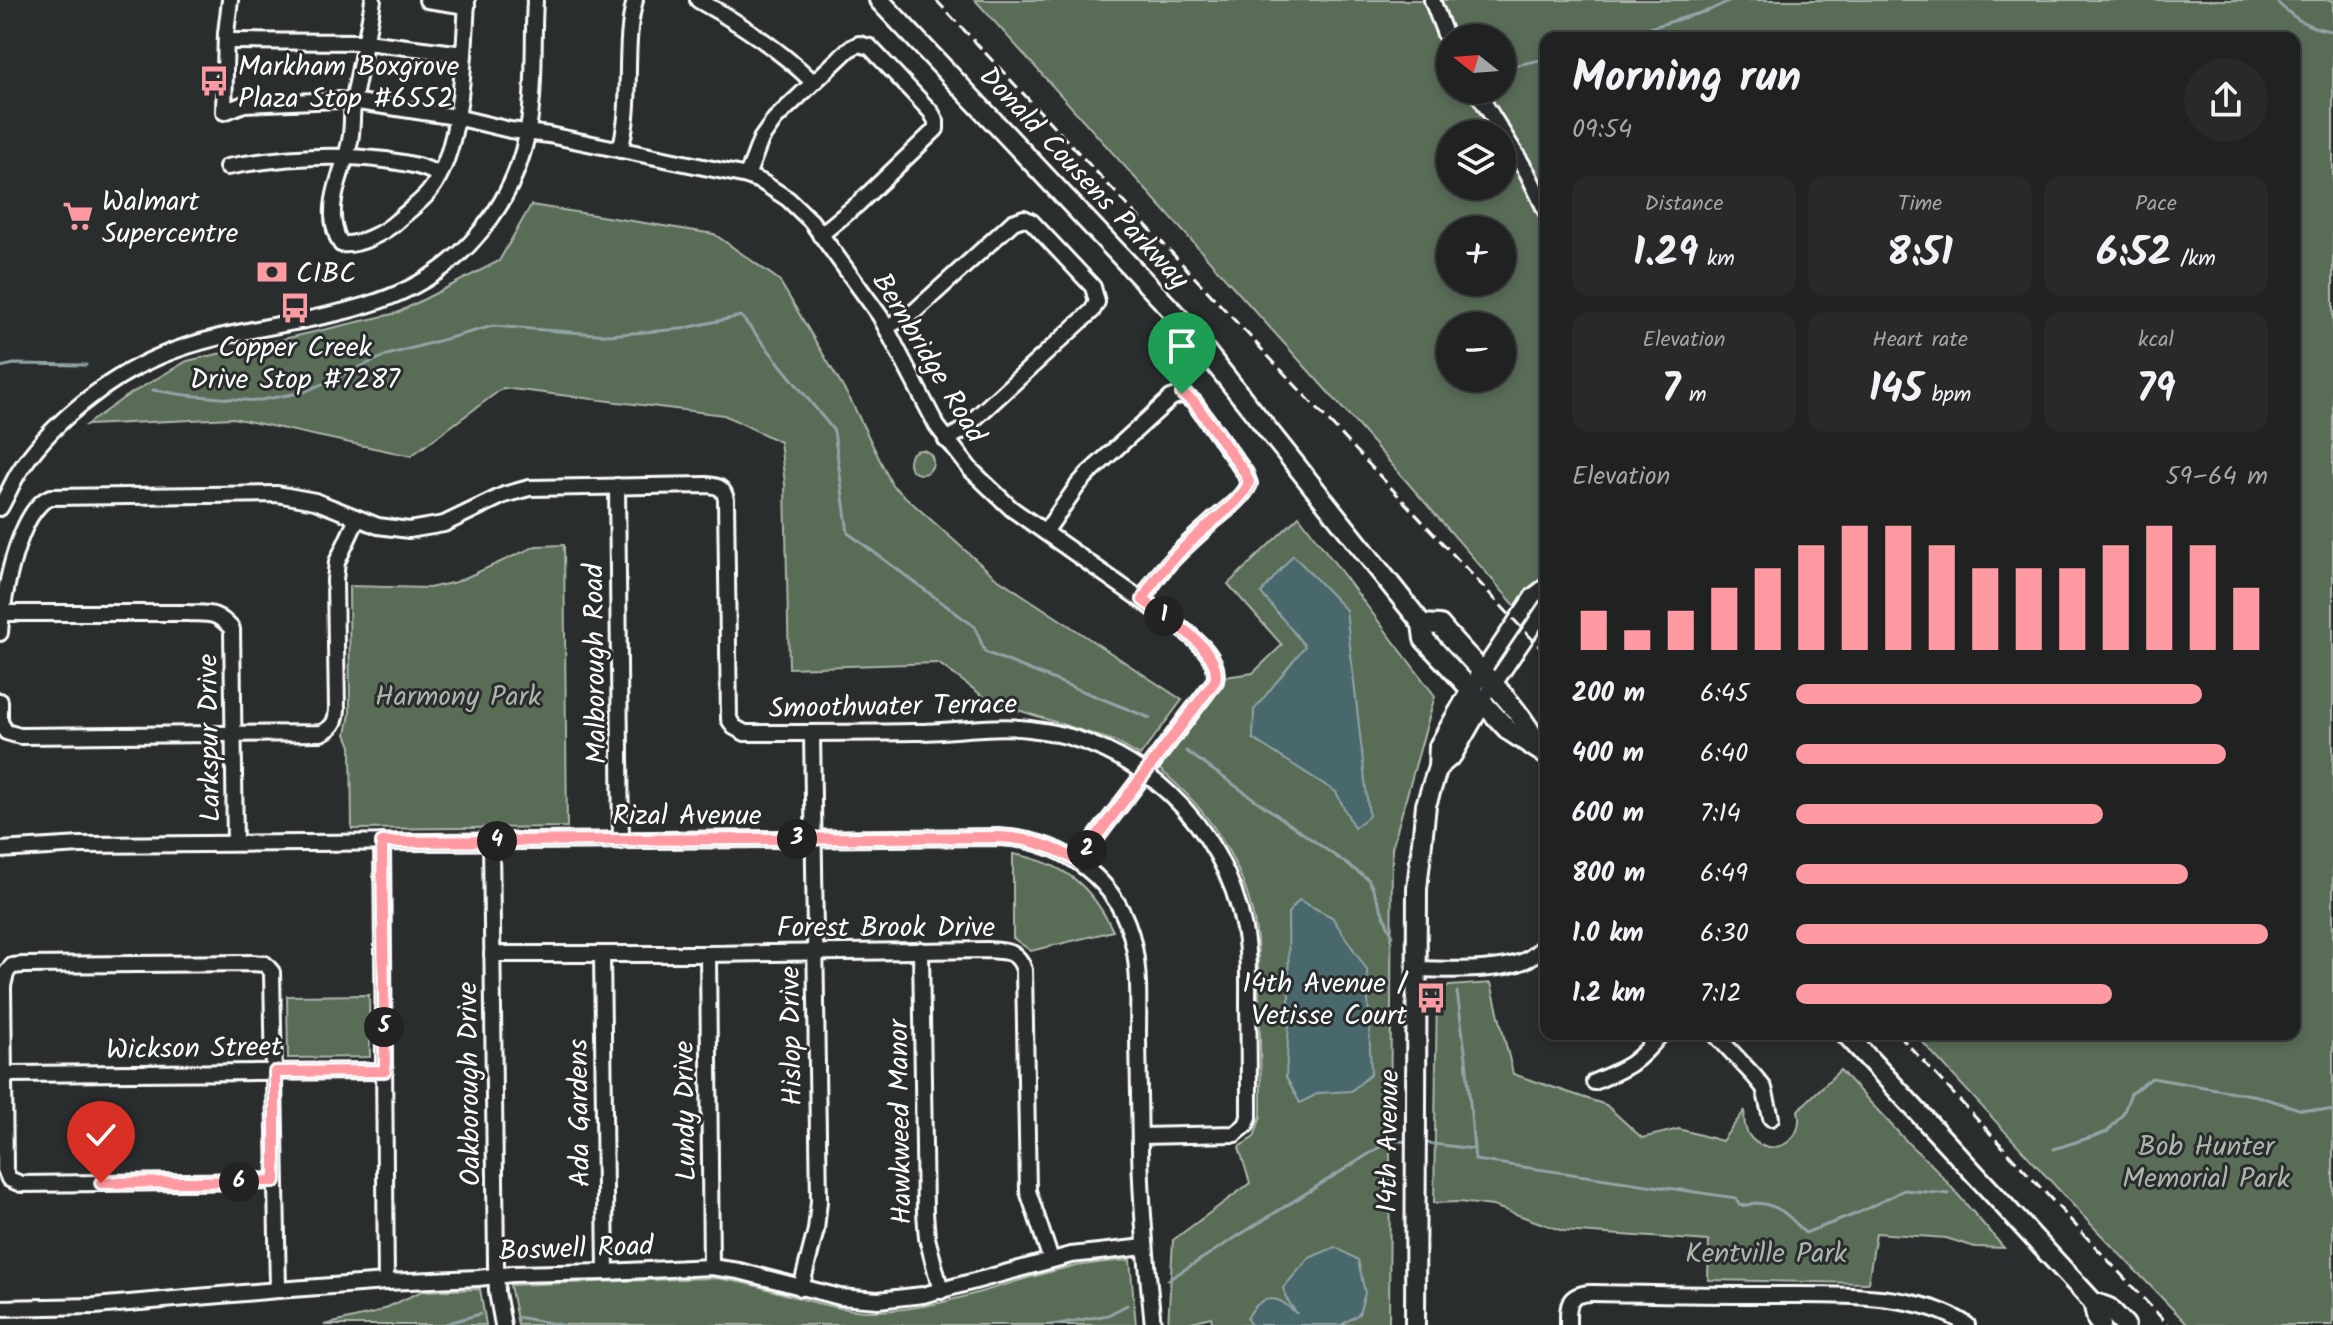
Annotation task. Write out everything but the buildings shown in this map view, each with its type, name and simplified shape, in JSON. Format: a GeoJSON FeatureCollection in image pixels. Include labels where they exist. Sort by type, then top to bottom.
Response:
{"type":"FeatureCollection","features":[{"type":"Feature","properties":{"kind":"main road","name":"Donald Cousens Parkway"},"geometry":{"type":"LineString","coordinates":[[879,0],[1179,318],[1422,624],[1440,625],[1482,687],[1533,734],[1540,747]]}},
{"type":"Feature","properties":{"kind":"main road","name":"14th Avenue"},"geometry":{"type":"LineString","coordinates":[[1415,1325],[1417,889],[1426,805],[1438,767],[1439,746],[1482,687]]}},
{"type":"Feature","properties":{"kind":"main road"},"geometry":{"type":"LineString","coordinates":[[1852,1040],[2093,1302],[2109,1308],[2125,1325]]}},
{"type":"Feature","properties":{"kind":"main road"},"geometry":{"type":"LineString","coordinates":[[2093,1302],[2101,1325]]}},
{"type":"Feature","properties":{"kind":"street"},"geometry":{"type":"LineString","coordinates":[[230,0],[226,41],[366,42],[464,54]]}},
{"type":"Feature","properties":{"kind":"street"},"geometry":{"type":"LineString","coordinates":[[373,0],[353,101],[350,141],[336,182],[333,205],[337,236],[341,244],[349,245],[390,228],[429,192],[445,165],[456,117],[467,3],[427,0]]}},
{"type":"Feature","properties":{"kind":"street"},"geometry":{"type":"LineString","coordinates":[[0,508],[18,474],[50,433],[99,391],[129,372],[160,356],[200,342],[373,304],[403,293],[434,275],[462,252],[492,216],[515,174],[531,112],[535,0]]}},
{"type":"Feature","properties":{"kind":"street"},"geometry":{"type":"LineString","coordinates":[[620,150],[627,113],[635,0]]}},
{"type":"Feature","properties":{"kind":"street"},"geometry":{"type":"LineString","coordinates":[[698,0],[765,41],[813,82]]}},
{"type":"Feature","properties":{"kind":"street"},"geometry":{"type":"LineString","coordinates":[[1432,0],[1441,24]]}},
{"type":"Feature","properties":{"kind":"street","name":"Bernbridge Road"},"geometry":{"type":"LineString","coordinates":[[226,41],[224,112],[244,104],[338,100],[456,117],[747,176],[788,199],[811,221],[887,327],[915,387],[946,440],[987,487],[1012,509],[1143,600],[1196,641],[1213,662],[1217,673],[1215,681],[1078,861]]}},
{"type":"Feature","properties":{"kind":"street"},"geometry":{"type":"LineString","coordinates":[[747,176],[766,130],[787,106],[849,49],[859,44],[870,47],[931,112],[936,129],[858,204],[820,235]]}},
{"type":"Feature","properties":{"kind":"street"},"geometry":{"type":"LineString","coordinates":[[1485,104],[1540,199]]}},
{"type":"Feature","properties":{"kind":"street"},"geometry":{"type":"LineString","coordinates":[[227,167],[299,156],[356,156],[410,164],[439,175]]}},
{"type":"Feature","properties":{"kind":"street"},"geometry":{"type":"LineString","coordinates":[[887,327],[915,311],[1013,222],[1024,218],[1032,222],[1093,287],[1097,302],[1092,311],[960,432],[946,440]]}},
{"type":"Feature","properties":{"kind":"street"},"geometry":{"type":"LineString","coordinates":[[1045,532],[1088,474],[1171,398],[1182,394],[1189,397],[1245,473],[1249,484],[1239,498],[1168,562],[1143,600]]}},
{"type":"Feature","properties":{"kind":"street","name":"Smoothwater Terrace"},"geometry":{"type":"LineString","coordinates":[[0,633],[9,573],[22,535],[38,505],[51,497],[277,494],[315,501],[388,529],[420,529],[444,524],[518,490],[542,486],[720,487],[725,492],[729,719],[734,727],[745,733],[1029,729],[1070,736],[1097,746],[1145,773],[1167,789],[1195,819],[1222,862],[1238,901],[1247,951],[1249,1117],[1246,1125],[1235,1134],[1140,1136]]}},
{"type":"Feature","properties":{"kind":"street","name":"Malborough Road"},"geometry":{"type":"LineString","coordinates":[[617,486],[621,841]]}},
{"type":"Feature","properties":{"kind":"street"},"geometry":{"type":"LineString","coordinates":[[0,701],[0,722],[6,732],[20,736],[321,733],[333,725],[337,710],[337,562],[357,519]]}},
{"type":"Feature","properties":{"kind":"street","name":"14th Avenue"},"geometry":{"type":"LineString","coordinates":[[1482,687],[1533,596],[1540,591]]}},
{"type":"Feature","properties":{"kind":"street","name":"Larkspur Drive"},"geometry":{"type":"LineString","coordinates":[[1,613],[187,613],[222,617],[232,629],[235,843]]}},
{"type":"Feature","properties":{"kind":"street","name":"14th Avenue"},"geometry":{"type":"LineString","coordinates":[[1482,687],[1540,614]]}},
{"type":"Feature","properties":{"kind":"street","name":"Hislop Drive"},"geometry":{"type":"LineString","coordinates":[[801,1288],[816,1230],[819,1201],[812,733]]}},
{"type":"Feature","properties":{"kind":"street","name":"Rizal Avenue"},"geometry":{"type":"LineString","coordinates":[[0,850],[81,845],[235,843],[1013,838],[1046,845],[1078,861],[1101,881],[1128,924],[1135,950],[1141,1202],[1153,1325]]}},
{"type":"Feature","properties":{"kind":"street","name":"Oakborough Drive"},"geometry":{"type":"LineString","coordinates":[[491,841],[497,1276],[503,1325]]}},
{"type":"Feature","properties":{"kind":"street"},"geometry":{"type":"LineString","coordinates":[[382,842],[386,1282]]}},
{"type":"Feature","properties":{"kind":"street"},"geometry":{"type":"LineString","coordinates":[[1417,969],[1518,964],[1540,949]]}},
{"type":"Feature","properties":{"kind":"street","name":"Hawkweed Manor"},"geometry":{"type":"LineString","coordinates":[[921,950],[925,1212],[927,1238],[941,1291]]}},
{"type":"Feature","properties":{"kind":"street","name":"Forest Brook Drive"},"geometry":{"type":"LineString","coordinates":[[492,954],[1008,951],[1022,963],[1025,979],[1028,1191],[1051,1260]]}},
{"type":"Feature","properties":{"kind":"street","name":"Ada Gardens"},"geometry":{"type":"LineString","coordinates":[[602,954],[606,1272]]}},
{"type":"Feature","properties":{"kind":"street","name":"Lundy Drive"},"geometry":{"type":"LineString","coordinates":[[708,954],[711,1267]]}},
{"type":"Feature","properties":{"kind":"street"},"geometry":{"type":"LineString","coordinates":[[275,1181],[21,1184],[9,1179],[5,1170],[3,986],[6,973],[12,966],[252,963],[265,964],[272,972],[278,1290]]}},
{"type":"Feature","properties":{"kind":"street"},"geometry":{"type":"LineString","coordinates":[[1594,1082],[1638,1060],[1656,1040]]}},
{"type":"Feature","properties":{"kind":"street"},"geometry":{"type":"LineString","coordinates":[[1720,1040],[1764,1088],[1771,1118]]}},
{"type":"Feature","properties":{"kind":"street","name":"Wickson Street"},"geometry":{"type":"LineString","coordinates":[[4,1074],[385,1071]]}},
{"type":"Feature","properties":{"kind":"street","name":"Boswell Road"},"geometry":{"type":"LineString","coordinates":[[0,1308],[95,1306],[386,1282],[711,1267],[739,1271],[840,1297],[878,1300],[941,1291],[1071,1255],[1145,1247]]}},
{"type":"Feature","properties":{"kind":"street"},"geometry":{"type":"LineString","coordinates":[[1568,1325],[1568,1309],[1573,1299],[1577,1295],[1590,1293],[1861,1296],[1927,1306],[1944,1311],[1967,1325]]}},
{"type":"Feature","properties":{"kind":"green space","name":"Bob Hunter Memorial Park"},"geometry":{"type":"Polygon","coordinates":[[[975,0],[2333,0],[2333,1325],[2188,1325],[1921,1040],[2300,1040],[2300,32],[1540,32],[1540,634],[1345,411],[975,0]]]}},
{"type":"Feature","properties":{"kind":"green space"},"geometry":{"type":"Polygon","coordinates":[[[531,205],[714,234],[779,280],[851,401],[892,485],[994,576],[1182,700],[1140,756],[1114,741],[990,701],[938,663],[789,668],[785,484],[780,442],[724,415],[503,388],[411,456],[233,418],[86,425],[125,397],[187,361],[397,313],[499,261],[531,205]]]}},
{"type":"Feature","properties":{"kind":"green space"},"geometry":{"type":"Polygon","coordinates":[[[921,450],[929,454],[933,462],[929,470],[921,474],[913,470],[909,462],[913,454],[921,450]]]}},
{"type":"Feature","properties":{"kind":"green space"},"geometry":{"type":"Polygon","coordinates":[[[1299,516],[1435,696],[1392,848],[1389,1325],[1213,1325],[1211,1317],[1168,1325],[1173,1240],[1250,1183],[1239,1147],[1254,1137],[1261,1116],[1260,1058],[1257,940],[1244,884],[1209,821],[1158,768],[1225,677],[1253,673],[1282,645],[1228,584],[1299,516]]]}},
{"type":"Feature","properties":{"kind":"green space","name":"Harmony Park"},"geometry":{"type":"Polygon","coordinates":[[[564,545],[567,827],[352,829],[351,746],[346,734],[350,714],[349,586],[429,588],[456,582],[536,546],[564,545]]]}},
{"type":"Feature","properties":{"kind":"green space"},"geometry":{"type":"Polygon","coordinates":[[[1013,854],[1047,863],[1074,879],[1095,901],[1113,931],[1031,951],[1013,938],[1013,854]]]}},
{"type":"Feature","properties":{"kind":"green space","name":"Kentville Park"},"geometry":{"type":"Polygon","coordinates":[[[1491,983],[1513,1074],[1606,1105],[1642,1138],[1679,1129],[1722,1141],[1745,1110],[1745,1127],[1751,1138],[1761,1145],[1784,1145],[1793,1137],[1798,1126],[1798,1110],[1840,1070],[1934,1167],[2004,1248],[1975,1247],[1946,1238],[1876,1233],[1868,1283],[1708,1280],[1709,1241],[1563,1231],[1493,1206],[1434,1203],[1437,987],[1491,983]]]}},
{"type":"Feature","properties":{"kind":"green space"},"geometry":{"type":"Polygon","coordinates":[[[369,995],[370,1057],[288,1058],[287,996],[369,995]]]}},
{"type":"Feature","properties":{"kind":"green space"},"geometry":{"type":"Polygon","coordinates":[[[1130,1260],[1136,1325],[518,1325],[510,1285],[711,1278],[752,1285],[812,1302],[873,1311],[920,1307],[1066,1268],[1130,1260]]]}},
{"type":"Feature","properties":{"kind":"green space"},"geometry":{"type":"Polygon","coordinates":[[[480,1289],[486,1325],[324,1325],[375,1313],[422,1291],[480,1289]]]}},
{"type":"Feature","properties":{"kind":"water"},"geometry":{"type":"Polygon","coordinates":[[[1293,555],[1346,610],[1369,816],[1354,828],[1336,792],[1253,739],[1254,710],[1305,646],[1261,593],[1293,555]]]}},
{"type":"Feature","properties":{"kind":"water"},"geometry":{"type":"Polygon","coordinates":[[[1299,900],[1332,917],[1367,970],[1371,1074],[1351,1091],[1319,1093],[1300,1103],[1286,1077],[1289,1022],[1298,1022],[1289,1001],[1288,913],[1299,900]]]}},
{"type":"Feature","properties":{"kind":"water"},"geometry":{"type":"Polygon","coordinates":[[[1335,1247],[1358,1260],[1365,1293],[1359,1314],[1341,1325],[1251,1325],[1247,1319],[1253,1310],[1260,1302],[1269,1299],[1280,1301],[1297,1314],[1283,1288],[1309,1258],[1335,1247]]]}},
{"type":"Feature","properties":{"kind":"waterway"},"geometry":{"type":"LineString","coordinates":[[1636,32],[1710,10],[1731,0]]}},
{"type":"Feature","properties":{"kind":"waterway"},"geometry":{"type":"LineString","coordinates":[[2275,0],[2301,21],[2333,31]]}},
{"type":"Feature","properties":{"kind":"waterway"},"geometry":{"type":"LineString","coordinates":[[1516,65],[1540,60]]}},
{"type":"Feature","properties":{"kind":"waterway"},"geometry":{"type":"LineString","coordinates":[[153,390],[256,401],[304,392],[387,355],[493,326],[609,335],[681,329],[741,316],[834,431],[848,533],[975,627],[985,652],[1150,718]]}},
{"type":"Feature","properties":{"kind":"waterway"},"geometry":{"type":"LineString","coordinates":[[0,367],[14,364],[86,365]]}},
{"type":"Feature","properties":{"kind":"waterway"},"geometry":{"type":"LineString","coordinates":[[1186,751],[1368,879],[1393,936]]}},
{"type":"Feature","properties":{"kind":"waterway"},"geometry":{"type":"LineString","coordinates":[[1457,992],[1475,1160],[1736,1198],[1739,1205],[1765,1204],[1784,1213],[1805,1233],[1856,1214],[1904,1190],[1949,1194]]}},
{"type":"Feature","properties":{"kind":"waterway"},"geometry":{"type":"LineString","coordinates":[[2054,1149],[2107,1132],[2123,1114],[2131,1093],[2152,1078],[2257,1096],[2299,1109],[2333,1111]]}},
{"type":"Feature","properties":{"kind":"waterway"},"geometry":{"type":"LineString","coordinates":[[1168,1280],[1391,1140],[1407,1142]]}},
{"type":"Feature","properties":{"kind":"waterway"},"geometry":{"type":"LineString","coordinates":[[1425,1143],[1474,1149]]}},
{"type":"Feature","properties":{"kind":"waterway"},"geometry":{"type":"LineString","coordinates":[[1052,1325],[1108,1315],[1127,1305]]}},
{"type":"Feature","properties":{"kind":"waterway"},"geometry":{"type":"LineString","coordinates":[[441,1325],[480,1314]]}},
{"type":"Feature","properties":{"kind":"waterway"},"geometry":{"type":"LineString","coordinates":[[517,1317],[562,1325]]}},
{"type":"Feature","properties":{"kind":"railway"},"geometry":{"type":"LineString","coordinates":[[936,0],[1540,648]]}},
{"type":"Feature","properties":{"kind":"railway"},"geometry":{"type":"LineString","coordinates":[[1904,1040],[2168,1325]]}},
{"type":"Feature","properties":{"kind":"place","name":"Markham Boxgrove Plaza Stop #6552"},"geometry":{"type":"Point","coordinates":[214,81]}},
{"type":"Feature","properties":{"kind":"place","name":"Walmart Supercentre"},"geometry":{"type":"Point","coordinates":[78,216]}},
{"type":"Feature","properties":{"kind":"place","name":"CIBC"},"geometry":{"type":"Point","coordinates":[272,272]}},
{"type":"Feature","properties":{"kind":"place","name":"Copper Creek Drive Stop #7287"},"geometry":{"type":"Point","coordinates":[295,308]}},
{"type":"Feature","properties":{"kind":"place","name":"14th Avenue / Vetisse Court"},"geometry":{"type":"Point","coordinates":[1431,998]}},
{"type":"Feature","properties":{"kind":"route"},"geometry":{"type":"LineString","coordinates":[[101,1183],[275,1181],[275,1072],[385,1071],[382,842],[999,837],[1036,842],[1078,861],[1215,681],[1217,673],[1213,662],[1196,641],[1143,600],[1168,562],[1239,498],[1249,482],[1194,402],[1182,394]]}}]}
